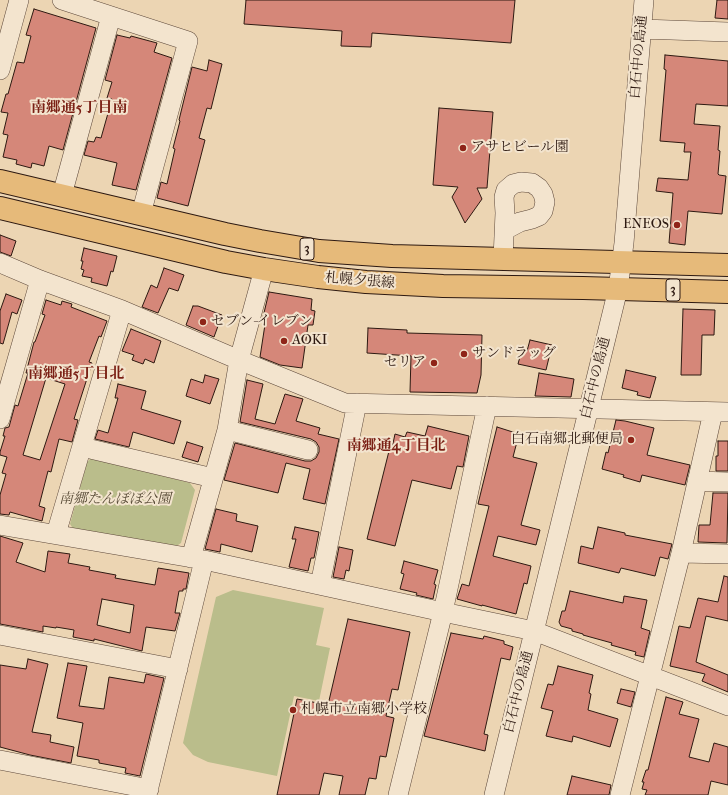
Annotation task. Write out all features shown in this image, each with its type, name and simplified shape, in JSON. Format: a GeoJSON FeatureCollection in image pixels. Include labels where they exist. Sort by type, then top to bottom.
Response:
{"type":"FeatureCollection","features":[{"type":"Feature","properties":{"kind":"main road","name":"札幌夕張線"},"geometry":{"type":"LineString","coordinates":[[0,181],[260,241],[319,251],[392,256],[621,262],[728,260]]}},
{"type":"Feature","properties":{"kind":"main road","name":"札幌夕張線"},"geometry":{"type":"LineString","coordinates":[[0,208],[226,262],[318,277],[389,284],[443,286],[728,292]]}},
{"type":"Feature","properties":{"kind":"street"},"geometry":{"type":"LineString","coordinates":[[0,70],[19,0]]}},
{"type":"Feature","properties":{"kind":"street"},"geometry":{"type":"LineString","coordinates":[[62,0],[188,42],[141,214]]}},
{"type":"Feature","properties":{"kind":"street","name":"白石中の島通"},"geometry":{"type":"LineString","coordinates":[[494,795],[618,289],[624,243],[644,0]]}},
{"type":"Feature","properties":{"kind":"street"},"geometry":{"type":"LineString","coordinates":[[62,195],[111,16]]}},
{"type":"Feature","properties":{"kind":"street"},"geometry":{"type":"LineString","coordinates":[[642,30],[728,32]]}},
{"type":"Feature","properties":{"kind":"street"},"geometry":{"type":"LineString","coordinates":[[503,259],[505,230]]}},
{"type":"Feature","properties":{"kind":"street"},"geometry":{"type":"LineString","coordinates":[[0,263],[40,280],[122,310],[345,403],[720,412],[697,481],[681,553],[620,795]]}},
{"type":"Feature","properties":{"kind":"street"},"geometry":{"type":"LineString","coordinates":[[0,760],[148,792],[178,668],[213,478],[227,430],[239,360],[264,269]]}},
{"type":"Feature","properties":{"kind":"street"},"geometry":{"type":"LineString","coordinates":[[0,419],[40,280]]}},
{"type":"Feature","properties":{"kind":"street"},"geometry":{"type":"LineString","coordinates":[[56,534],[122,310]]}},
{"type":"Feature","properties":{"kind":"street"},"geometry":{"type":"LineString","coordinates":[[320,585],[357,403]]}},
{"type":"Feature","properties":{"kind":"street"},"geometry":{"type":"LineString","coordinates":[[398,795],[443,612],[487,406]]}},
{"type":"Feature","properties":{"kind":"street"},"geometry":{"type":"LineString","coordinates":[[227,430],[308,450]]}},
{"type":"Feature","properties":{"kind":"street"},"geometry":{"type":"LineString","coordinates":[[82,447],[213,478]]}},
{"type":"Feature","properties":{"kind":"street"},"geometry":{"type":"LineString","coordinates":[[697,481],[728,482]]}},
{"type":"Feature","properties":{"kind":"street"},"geometry":{"type":"LineString","coordinates":[[0,525],[197,559],[534,630],[728,706]]}},
{"type":"Feature","properties":{"kind":"street"},"geometry":{"type":"LineString","coordinates":[[681,553],[728,554]]}},
{"type":"Feature","properties":{"kind":"street"},"geometry":{"type":"LineString","coordinates":[[0,635],[178,668]]}},
{"type":"Feature","properties":{"kind":"green space","name":"南郷たんぽぽ公園"},"geometry":{"type":"Polygon","coordinates":[[[92,457],[190,483],[195,490],[181,543],[175,547],[74,530],[70,524],[87,462],[92,457]]]}},
{"type":"Feature","properties":{"kind":"green space"},"geometry":{"type":"Polygon","coordinates":[[[233,590],[324,608],[316,645],[330,648],[319,701],[294,696],[277,776],[208,762],[193,755],[183,743],[216,597],[233,590]]]}},
{"type":"Feature","properties":{"kind":"building"},"geometry":{"type":"Polygon","coordinates":[[[246,0],[515,0],[511,43],[372,33],[371,47],[341,46],[342,31],[244,24],[246,0]]]}},
{"type":"Feature","properties":{"kind":"building"},"geometry":{"type":"Polygon","coordinates":[[[717,0],[728,0],[728,19],[715,18],[717,0]]]}},
{"type":"Feature","properties":{"kind":"building"},"geometry":{"type":"Polygon","coordinates":[[[34,9],[96,28],[63,150],[49,146],[44,166],[32,163],[31,168],[16,164],[17,160],[3,157],[8,135],[3,134],[8,113],[1,112],[17,62],[24,63],[31,36],[26,35],[34,9]]]}},
{"type":"Feature","properties":{"kind":"building"},"geometry":{"type":"Polygon","coordinates":[[[117,35],[130,38],[131,36],[157,43],[154,52],[172,58],[136,190],[112,185],[117,163],[84,155],[88,141],[94,142],[96,137],[101,138],[112,99],[107,98],[112,82],[105,80],[117,35]]]}},
{"type":"Feature","properties":{"kind":"building"},"geometry":{"type":"Polygon","coordinates":[[[665,55],[728,61],[728,106],[696,104],[694,124],[720,126],[718,174],[726,176],[722,214],[688,211],[685,245],[669,243],[673,193],[656,191],[658,178],[688,180],[691,152],[684,152],[685,143],[660,141],[666,70],[664,69],[665,55]]]}},
{"type":"Feature","properties":{"kind":"building"},"geometry":{"type":"Polygon","coordinates":[[[209,60],[222,64],[211,109],[207,108],[199,138],[205,140],[188,206],[157,198],[161,182],[167,184],[175,149],[173,148],[192,67],[207,71],[209,60]]]}},
{"type":"Feature","properties":{"kind":"building","name":"アサヒビール園"},"geometry":{"type":"Polygon","coordinates":[[[439,108],[493,112],[487,188],[477,188],[482,199],[465,223],[452,197],[458,187],[433,185],[439,108]]]}},
{"type":"Feature","properties":{"kind":"building"},"geometry":{"type":"Polygon","coordinates":[[[0,235],[16,241],[11,256],[0,252],[0,235]]]}},
{"type":"Feature","properties":{"kind":"building"},"geometry":{"type":"Polygon","coordinates":[[[84,248],[117,256],[113,272],[111,271],[107,286],[91,282],[92,278],[82,276],[84,270],[81,269],[83,261],[81,261],[84,248]]]}},
{"type":"Feature","properties":{"kind":"building"},"geometry":{"type":"Polygon","coordinates":[[[164,268],[184,275],[178,291],[169,288],[158,313],[142,307],[151,285],[157,288],[164,268]]]}},
{"type":"Feature","properties":{"kind":"building","name":"AOKI"},"geometry":{"type":"Polygon","coordinates":[[[269,292],[312,299],[311,310],[315,311],[313,325],[308,325],[302,368],[280,365],[260,357],[266,318],[263,317],[269,292]]]}},
{"type":"Feature","properties":{"kind":"building"},"geometry":{"type":"Polygon","coordinates":[[[6,294],[22,300],[17,314],[12,312],[3,344],[0,343],[0,311],[6,294]]]}},
{"type":"Feature","properties":{"kind":"building"},"geometry":{"type":"Polygon","coordinates":[[[46,300],[61,305],[62,301],[72,304],[71,307],[107,321],[101,337],[99,336],[89,362],[92,363],[74,419],[78,420],[72,442],[59,439],[51,472],[48,471],[39,506],[45,508],[42,521],[10,512],[9,515],[0,514],[0,495],[6,474],[2,473],[7,457],[0,455],[0,452],[5,436],[3,436],[5,428],[9,427],[15,405],[18,406],[28,373],[26,373],[34,342],[45,315],[42,314],[46,300]],[[46,378],[23,455],[40,460],[65,384],[46,378]]]}},
{"type":"Feature","properties":{"kind":"building","name":"セブン-イレブン"},"geometry":{"type":"Polygon","coordinates":[[[193,306],[198,306],[222,315],[214,337],[186,325],[193,306]]]}},
{"type":"Feature","properties":{"kind":"building"},"geometry":{"type":"Polygon","coordinates":[[[683,309],[715,310],[714,335],[702,335],[701,375],[681,375],[683,309]]]}},
{"type":"Feature","properties":{"kind":"building"},"geometry":{"type":"Polygon","coordinates":[[[368,328],[407,330],[407,333],[482,335],[481,375],[477,393],[410,392],[411,356],[367,353],[368,328]]]}},
{"type":"Feature","properties":{"kind":"building"},"geometry":{"type":"Polygon","coordinates":[[[131,329],[161,341],[154,363],[145,359],[143,364],[132,360],[134,355],[122,351],[131,329]]]}},
{"type":"Feature","properties":{"kind":"building"},"geometry":{"type":"Polygon","coordinates":[[[530,340],[552,345],[546,370],[518,364],[522,349],[527,351],[530,340]]]}},
{"type":"Feature","properties":{"kind":"building"},"geometry":{"type":"Polygon","coordinates":[[[626,370],[656,377],[650,398],[637,395],[638,392],[622,388],[626,370]]]}},
{"type":"Feature","properties":{"kind":"building"},"geometry":{"type":"Polygon","coordinates":[[[539,373],[574,379],[571,397],[535,396],[539,373]]]}},
{"type":"Feature","properties":{"kind":"building"},"geometry":{"type":"Polygon","coordinates":[[[205,375],[219,379],[210,404],[186,396],[191,379],[203,383],[205,375]]]}},
{"type":"Feature","properties":{"kind":"building"},"geometry":{"type":"Polygon","coordinates":[[[247,380],[263,384],[255,419],[275,424],[285,394],[303,399],[296,421],[320,428],[318,434],[339,439],[325,504],[303,499],[310,469],[286,463],[278,493],[224,480],[235,443],[305,461],[311,461],[316,458],[319,452],[319,447],[316,442],[311,439],[240,422],[247,380]]]}},
{"type":"Feature","properties":{"kind":"building"},"geometry":{"type":"Polygon","coordinates":[[[118,384],[146,391],[141,409],[181,421],[174,444],[133,432],[129,447],[95,439],[98,430],[108,433],[118,398],[115,398],[118,384]]]}},
{"type":"Feature","properties":{"kind":"building"},"geometry":{"type":"Polygon","coordinates":[[[616,420],[654,428],[647,455],[690,465],[685,485],[642,475],[640,482],[623,477],[624,475],[602,469],[606,452],[608,453],[616,420]]]}},
{"type":"Feature","properties":{"kind":"building"},"geometry":{"type":"Polygon","coordinates":[[[428,426],[469,436],[463,467],[457,466],[451,489],[412,480],[395,546],[367,539],[390,447],[392,448],[395,434],[405,437],[407,432],[425,436],[428,426]]]}},
{"type":"Feature","properties":{"kind":"building"},"geometry":{"type":"Polygon","coordinates":[[[497,427],[519,434],[513,457],[537,463],[521,525],[540,530],[536,545],[498,536],[493,556],[531,566],[527,584],[524,583],[516,614],[457,599],[462,584],[469,586],[489,506],[478,504],[497,427]]]}},
{"type":"Feature","properties":{"kind":"building"},"geometry":{"type":"Polygon","coordinates":[[[718,441],[728,441],[728,471],[716,471],[718,441]]]}},
{"type":"Feature","properties":{"kind":"building"},"geometry":{"type":"Polygon","coordinates":[[[187,442],[203,447],[198,462],[182,457],[187,442]]]}},
{"type":"Feature","properties":{"kind":"building"},"geometry":{"type":"Polygon","coordinates":[[[713,493],[728,493],[727,543],[698,542],[699,525],[710,525],[713,493]]]}},
{"type":"Feature","properties":{"kind":"building"},"geometry":{"type":"Polygon","coordinates":[[[216,509],[237,514],[236,521],[258,526],[252,552],[221,544],[220,552],[205,549],[216,509]]]}},
{"type":"Feature","properties":{"kind":"building"},"geometry":{"type":"Polygon","coordinates":[[[295,527],[319,532],[314,558],[311,558],[308,571],[289,567],[296,539],[292,539],[295,527]]]}},
{"type":"Feature","properties":{"kind":"building"},"geometry":{"type":"Polygon","coordinates":[[[598,527],[625,533],[625,535],[672,544],[668,559],[660,557],[655,576],[621,568],[619,573],[578,563],[581,546],[593,549],[598,527]]]}},
{"type":"Feature","properties":{"kind":"building"},"geometry":{"type":"Polygon","coordinates":[[[0,536],[23,543],[16,562],[45,572],[48,551],[70,554],[68,563],[90,567],[89,570],[116,575],[115,578],[155,585],[158,568],[189,573],[186,589],[179,591],[175,613],[180,613],[175,631],[146,627],[142,651],[94,639],[94,641],[73,637],[74,630],[43,626],[43,632],[0,624],[0,536]],[[102,599],[97,625],[130,633],[134,605],[102,599]]]}},
{"type":"Feature","properties":{"kind":"building"},"geometry":{"type":"Polygon","coordinates":[[[339,547],[353,550],[349,571],[346,570],[344,579],[333,577],[339,547]]]}},
{"type":"Feature","properties":{"kind":"building"},"geometry":{"type":"Polygon","coordinates":[[[404,561],[438,570],[434,584],[436,585],[433,599],[400,589],[404,574],[401,573],[404,561]]]}},
{"type":"Feature","properties":{"kind":"building"},"geometry":{"type":"Polygon","coordinates":[[[724,576],[728,577],[728,621],[706,616],[696,662],[728,675],[728,692],[702,681],[705,674],[670,666],[679,626],[690,628],[698,598],[718,602],[724,576]]]}},
{"type":"Feature","properties":{"kind":"building"},"geometry":{"type":"Polygon","coordinates":[[[570,591],[623,603],[624,596],[647,600],[641,628],[650,631],[644,657],[635,655],[636,652],[611,645],[612,643],[583,635],[572,631],[572,629],[561,626],[559,622],[562,611],[565,611],[570,591]]]}},
{"type":"Feature","properties":{"kind":"building"},"geometry":{"type":"Polygon","coordinates":[[[348,619],[410,632],[398,690],[392,689],[386,716],[394,718],[386,757],[380,756],[376,779],[369,778],[365,795],[339,795],[343,776],[324,773],[319,795],[277,795],[297,699],[328,705],[348,619]]]}},
{"type":"Feature","properties":{"kind":"building"},"geometry":{"type":"Polygon","coordinates":[[[451,633],[483,639],[484,636],[504,641],[504,644],[513,647],[510,660],[501,658],[484,734],[488,735],[485,751],[424,736],[451,633]]]}},
{"type":"Feature","properties":{"kind":"building"},"geometry":{"type":"Polygon","coordinates":[[[28,659],[48,664],[32,732],[51,735],[50,742],[74,747],[71,763],[30,755],[0,747],[0,665],[26,669],[28,659]]]}},
{"type":"Feature","properties":{"kind":"building"},"geometry":{"type":"Polygon","coordinates":[[[68,663],[87,666],[79,706],[104,709],[109,677],[144,683],[146,674],[164,678],[140,776],[125,773],[126,768],[99,763],[99,760],[77,756],[83,723],[57,718],[68,663]]]}},
{"type":"Feature","properties":{"kind":"building"},"geometry":{"type":"Polygon","coordinates":[[[558,666],[593,675],[589,693],[591,694],[588,710],[618,719],[610,747],[573,736],[572,742],[546,736],[553,711],[541,708],[548,684],[553,685],[558,666]]]}},
{"type":"Feature","properties":{"kind":"building"},"geometry":{"type":"Polygon","coordinates":[[[621,689],[635,692],[631,707],[617,703],[621,689]]]}},
{"type":"Feature","properties":{"kind":"building"},"geometry":{"type":"Polygon","coordinates":[[[666,697],[683,702],[679,714],[699,719],[689,757],[709,762],[714,743],[728,747],[728,785],[711,781],[708,795],[645,795],[647,790],[642,789],[644,782],[642,782],[646,770],[648,770],[666,697]]]}},
{"type":"Feature","properties":{"kind":"building"},"geometry":{"type":"Polygon","coordinates":[[[572,776],[611,785],[609,795],[567,795],[572,776]]]}},
{"type":"Feature","properties":{"kind":"place","name":"アサヒビール園"},"geometry":{"type":"Point","coordinates":[463,148]}},
{"type":"Feature","properties":{"kind":"place","name":"ENEOS"},"geometry":{"type":"Point","coordinates":[677,225]}},
{"type":"Feature","properties":{"kind":"place","name":"セブン-イレブン"},"geometry":{"type":"Point","coordinates":[203,322]}},
{"type":"Feature","properties":{"kind":"place","name":"AOKI"},"geometry":{"type":"Point","coordinates":[284,341]}},
{"type":"Feature","properties":{"kind":"place","name":"サンドラッグ"},"geometry":{"type":"Point","coordinates":[464,354]}},
{"type":"Feature","properties":{"kind":"place","name":"セリア"},"geometry":{"type":"Point","coordinates":[434,363]}},
{"type":"Feature","properties":{"kind":"place","name":"白石南郷北郵便局"},"geometry":{"type":"Point","coordinates":[631,440]}},
{"type":"Feature","properties":{"kind":"place","name":"札幌市立南郷小学校"},"geometry":{"type":"Point","coordinates":[293,710]}},
{"type":"Feature","properties":{"kind":"district","name":"南郷通5丁目南"},"geometry":{"type":"Point","coordinates":[79,108]}},
{"type":"Feature","properties":{"kind":"district","name":"南郷通5丁目北"},"geometry":{"type":"Point","coordinates":[76,374]}},
{"type":"Feature","properties":{"kind":"district","name":"南郷通4丁目北"},"geometry":{"type":"Point","coordinates":[396,446]}}]}
